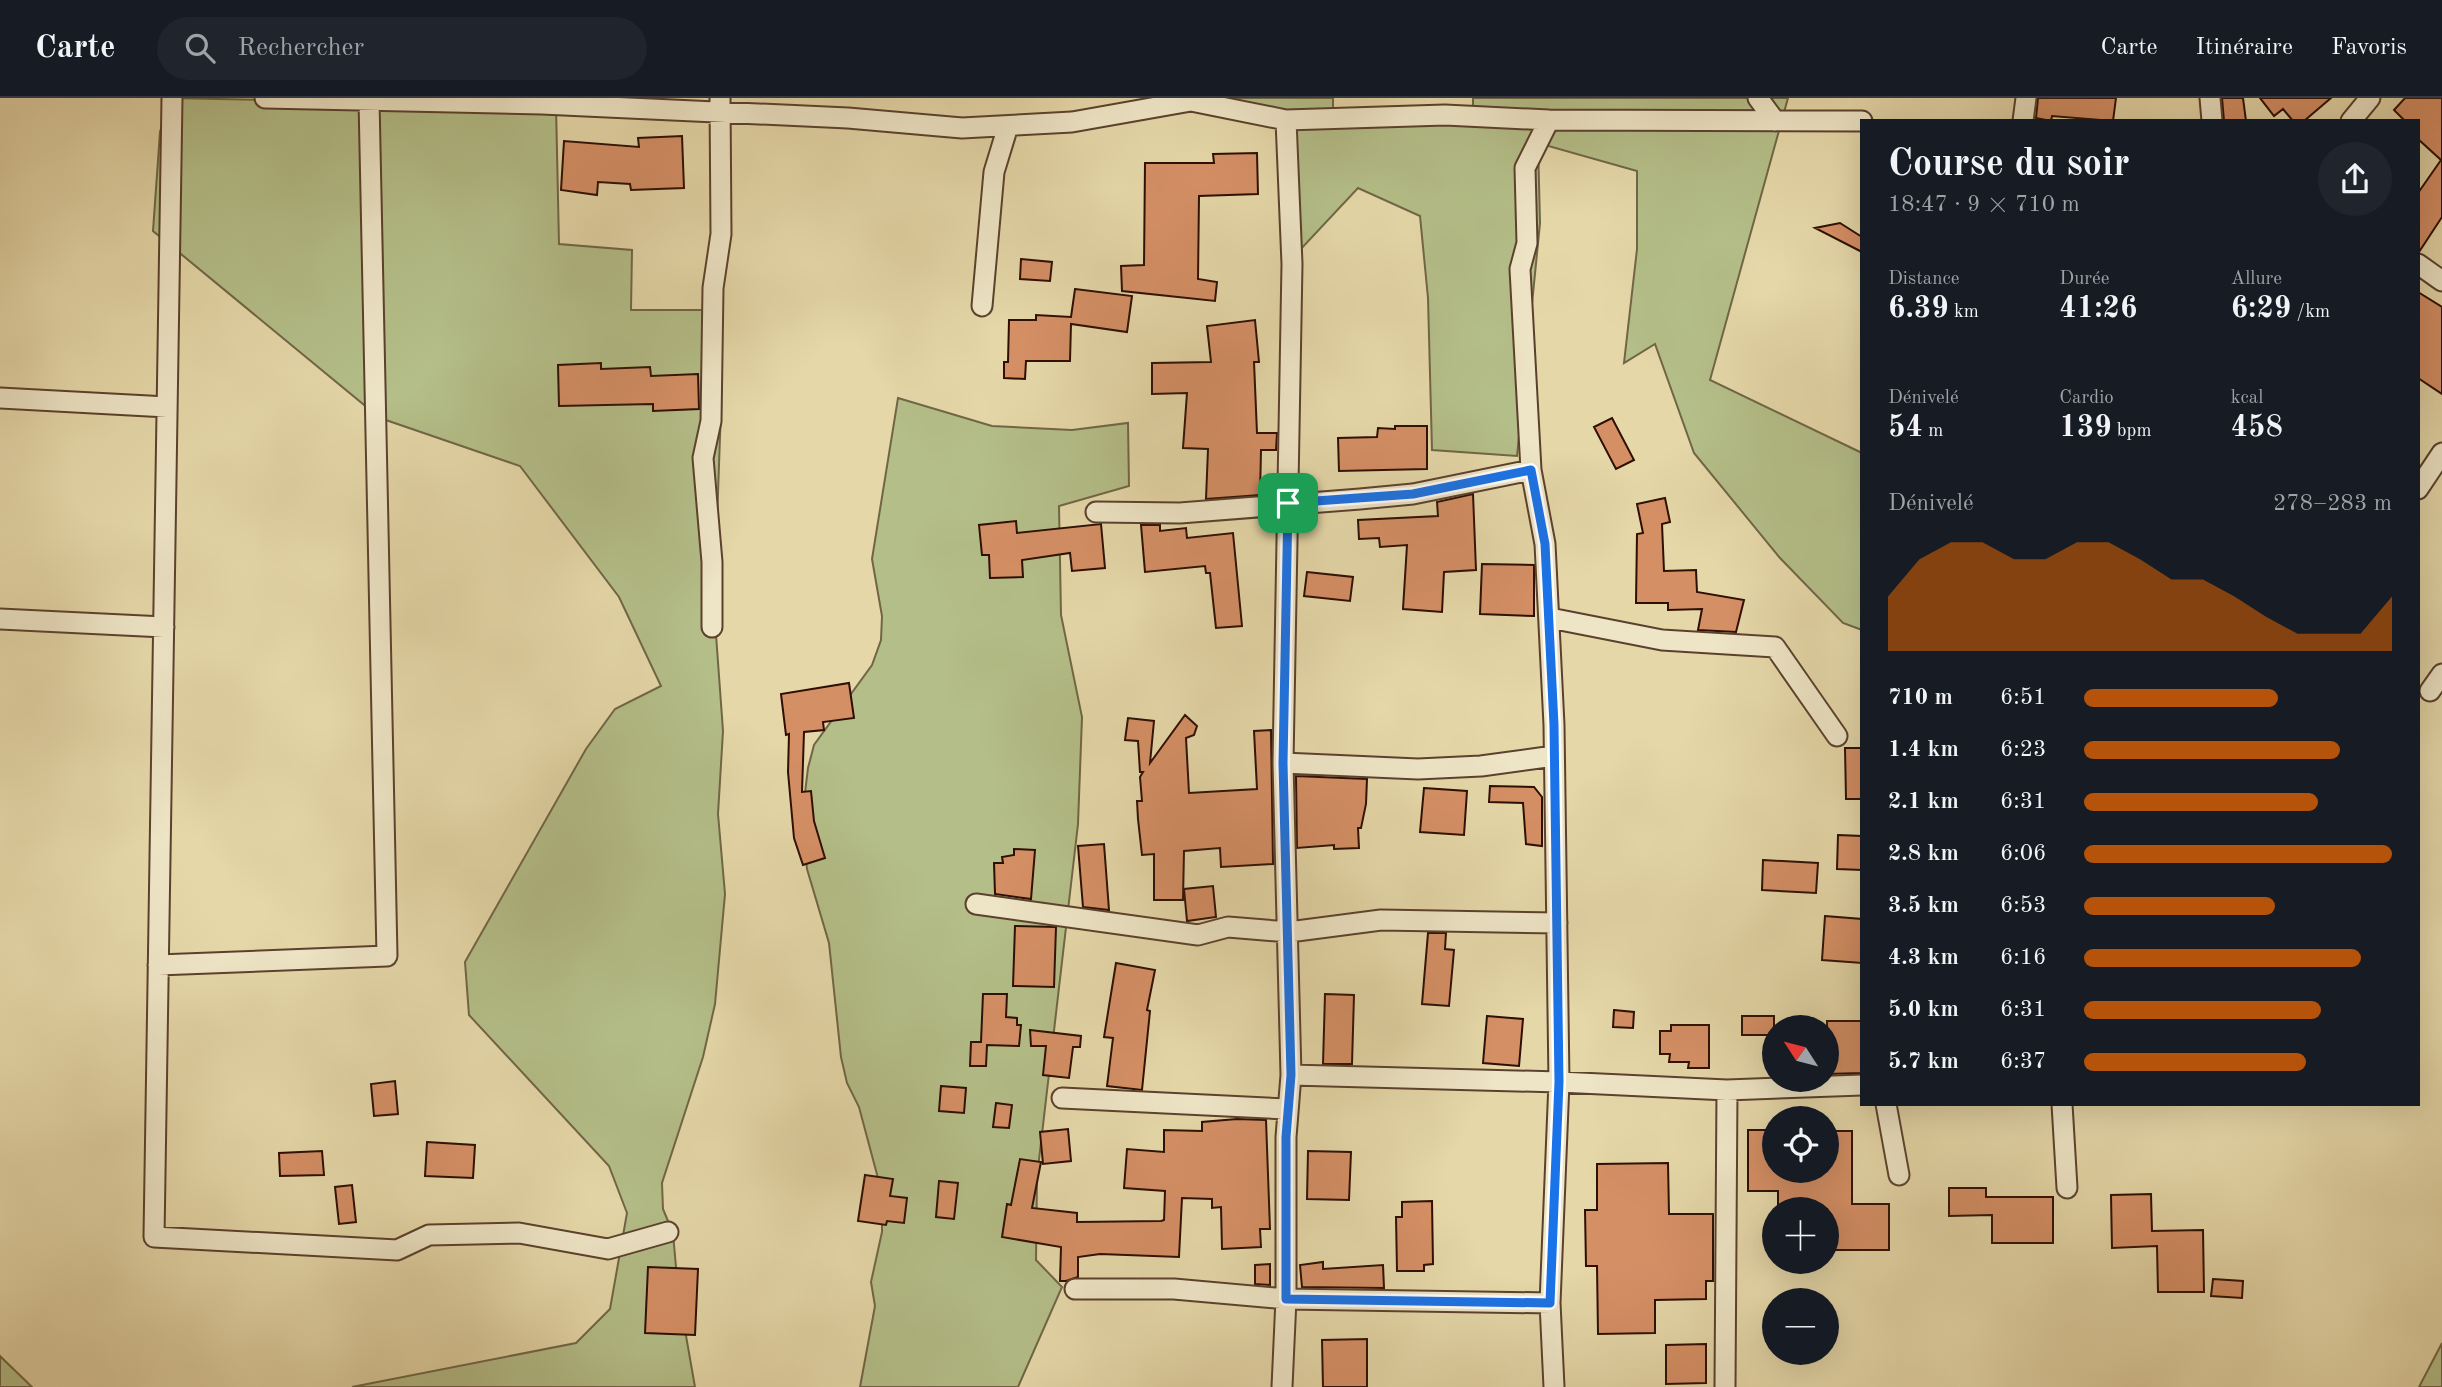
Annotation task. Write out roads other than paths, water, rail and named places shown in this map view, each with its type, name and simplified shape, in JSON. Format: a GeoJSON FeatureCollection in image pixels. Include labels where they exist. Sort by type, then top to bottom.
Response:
{"type":"FeatureCollection","features":[{"type":"Feature","properties":{"kind":"street"},"geometry":{"type":"LineString","coordinates":[[173,98],[154,1237],[397,1250],[429,1235],[519,1233],[608,1249],[668,1232]]}},
{"type":"Feature","properties":{"kind":"street"},"geometry":{"type":"LineString","coordinates":[[265,98],[720,106],[962,128],[1072,122],[1191,100],[1286,120],[1444,107],[1549,120],[1860,121]]}},
{"type":"Feature","properties":{"kind":"street"},"geometry":{"type":"LineString","coordinates":[[1758,98],[1775,121]]}},
{"type":"Feature","properties":{"kind":"street"},"geometry":{"type":"LineString","coordinates":[[2023,119],[2026,98]]}},
{"type":"Feature","properties":{"kind":"street"},"geometry":{"type":"LineString","coordinates":[[2210,98],[2212,119]]}},
{"type":"Feature","properties":{"kind":"street"},"geometry":{"type":"LineString","coordinates":[[2353,119],[2371,98]]}},
{"type":"Feature","properties":{"kind":"street"},"geometry":{"type":"LineString","coordinates":[[158,965],[387,956],[369,100]]}},
{"type":"Feature","properties":{"kind":"street"},"geometry":{"type":"LineString","coordinates":[[712,628],[712,562],[703,458],[711,421],[713,288],[721,234],[720,106]]}},
{"type":"Feature","properties":{"kind":"street"},"geometry":{"type":"LineString","coordinates":[[1282,1387],[1286,1299],[1287,1108],[1291,1075],[1283,763],[1292,264],[1286,120]]}},
{"type":"Feature","properties":{"kind":"street"},"geometry":{"type":"LineString","coordinates":[[1549,120],[1525,168],[1527,243],[1520,269],[1531,470],[1545,544],[1550,618],[1559,1082],[1550,1303],[1554,1387]]}},
{"type":"Feature","properties":{"kind":"street"},"geometry":{"type":"LineString","coordinates":[[982,306],[994,172],[999,148],[1008,126]]}},
{"type":"Feature","properties":{"kind":"street"},"geometry":{"type":"LineString","coordinates":[[2420,265],[2442,281]]}},
{"type":"Feature","properties":{"kind":"street"},"geometry":{"type":"LineString","coordinates":[[0,398],[167,407]]}},
{"type":"Feature","properties":{"kind":"street"},"geometry":{"type":"LineString","coordinates":[[2420,486],[2442,453]]}},
{"type":"Feature","properties":{"kind":"street"},"geometry":{"type":"LineString","coordinates":[[1096,512],[1180,513],[1413,494],[1531,470]]}},
{"type":"Feature","properties":{"kind":"street"},"geometry":{"type":"LineString","coordinates":[[1550,618],[1662,640],[1775,647],[1837,736]]}},
{"type":"Feature","properties":{"kind":"street"},"geometry":{"type":"LineString","coordinates":[[0,619],[164,627]]}},
{"type":"Feature","properties":{"kind":"street"},"geometry":{"type":"LineString","coordinates":[[2430,691],[2442,674]]}},
{"type":"Feature","properties":{"kind":"street"},"geometry":{"type":"LineString","coordinates":[[1283,763],[1418,769],[1481,766],[1554,756]]}},
{"type":"Feature","properties":{"kind":"street"},"geometry":{"type":"LineString","coordinates":[[976,904],[1198,935],[1228,927],[1289,932],[1381,920],[1557,923]]}},
{"type":"Feature","properties":{"kind":"street"},"geometry":{"type":"LineString","coordinates":[[1291,1075],[1559,1082],[1727,1090],[1860,1085]]}},
{"type":"Feature","properties":{"kind":"street"},"geometry":{"type":"LineString","coordinates":[[1725,1387],[1727,1090]]}},
{"type":"Feature","properties":{"kind":"street"},"geometry":{"type":"LineString","coordinates":[[1062,1098],[1287,1108]]}},
{"type":"Feature","properties":{"kind":"street"},"geometry":{"type":"LineString","coordinates":[[1886,1106],[1899,1175]]}},
{"type":"Feature","properties":{"kind":"street"},"geometry":{"type":"LineString","coordinates":[[2062,1106],[2067,1188]]}},
{"type":"Feature","properties":{"kind":"street"},"geometry":{"type":"LineString","coordinates":[[1075,1289],[1174,1289],[1286,1299],[1550,1303]]}}]}
